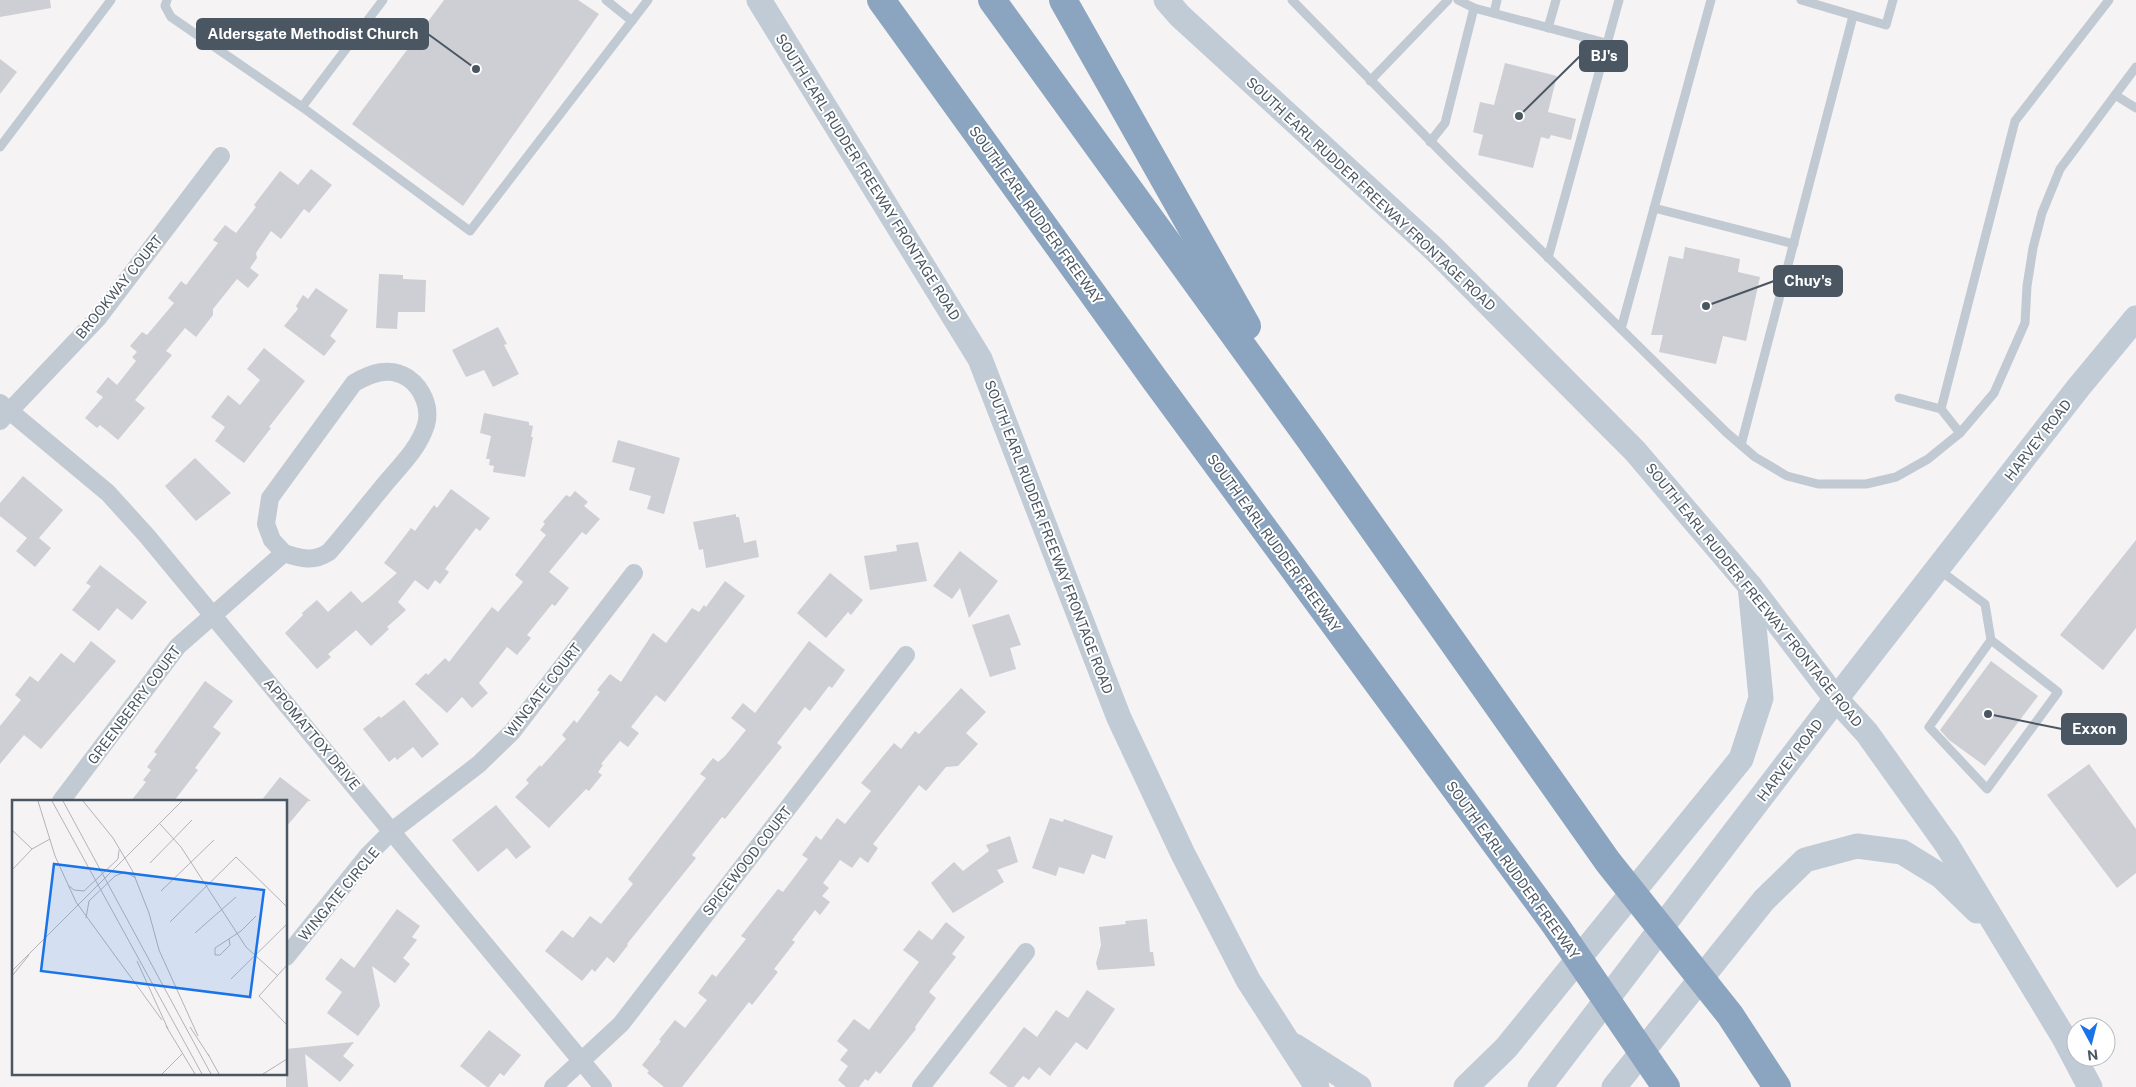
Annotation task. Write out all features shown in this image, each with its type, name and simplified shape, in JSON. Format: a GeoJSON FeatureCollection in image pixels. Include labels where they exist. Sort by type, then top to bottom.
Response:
{"type":"FeatureCollection","features":[{"type":"Feature","properties":{"kind":"highway","name":"SOUTH EARL RUDDER FREEWAY"},"geometry":{"type":"LineString","coordinates":[[881,0],[1155,380],[1556,926],[1666,1087]]}},
{"type":"Feature","properties":{"kind":"highway"},"geometry":{"type":"LineString","coordinates":[[992,0],[1311,441],[1608,862],[1730,1015],[1776,1087]]}},
{"type":"Feature","properties":{"kind":"highway"},"geometry":{"type":"LineString","coordinates":[[1063,0],[1311,441]]}},
{"type":"Feature","properties":{"kind":"main road","name":"SOUTH EARL RUDDER FREEWAY FRONTAGE ROAD"},"geometry":{"type":"LineString","coordinates":[[759,0],[980,359],[1119,718],[1183,854],[1240,963],[1317,1087]]}},
{"type":"Feature","properties":{"kind":"main road","name":"SOUTH EARL RUDDER FREEWAY FRONTAGE ROAD"},"geometry":{"type":"LineString","coordinates":[[1166,0],[1180,16],[1434,249],[1628,444],[1750,586],[1836,699],[1867,733],[1947,845],[2005,939],[2090,1087]]}},
{"type":"Feature","properties":{"kind":"main road","name":"HARVEY ROAD"},"geometry":{"type":"LineString","coordinates":[[1540,1087],[1836,699],[2078,388],[2136,318]]}},
{"type":"Feature","properties":{"kind":"main road"},"geometry":{"type":"LineString","coordinates":[[1466,1087],[1506,1048],[1741,759],[1761,698],[1750,586]]}},
{"type":"Feature","properties":{"kind":"main road"},"geometry":{"type":"LineString","coordinates":[[1614,1087],[1764,900],[1806,860],[1857,846],[1902,852],[1941,876],[2005,939]]}},
{"type":"Feature","properties":{"kind":"main road"},"geometry":{"type":"LineString","coordinates":[[1287,1041],[1359,1087]]}},
{"type":"Feature","properties":{"kind":"street","name":"BROOKWAY COURT"},"geometry":{"type":"LineString","coordinates":[[3,412],[98,318],[221,156]]}},
{"type":"Feature","properties":{"kind":"street"},"geometry":{"type":"LineString","coordinates":[[381,371],[396,373],[408,378],[422,391],[427,407],[426,424],[415,448],[329,552],[320,558],[301,559],[284,553],[272,540],[266,524],[270,498],[354,383],[366,376],[381,371]]}},
{"type":"Feature","properties":{"kind":"street","name":"APPOMATTOX DRIVE"},"geometry":{"type":"LineString","coordinates":[[3,412],[108,494],[213,614],[603,1087]]}},
{"type":"Feature","properties":{"kind":"street","name":"GREENBERRY COURT"},"geometry":{"type":"LineString","coordinates":[[62,800],[178,646],[284,553]]}},
{"type":"Feature","properties":{"kind":"street","name":"WINGATE COURT"},"geometry":{"type":"LineString","coordinates":[[392,831],[479,764],[512,732],[634,573]]}},
{"type":"Feature","properties":{"kind":"street","name":"SPICEWOOD COURT"},"geometry":{"type":"LineString","coordinates":[[553,1087],[621,1024],[906,656]]}},
{"type":"Feature","properties":{"kind":"street","name":"WINGATE CIRCLE"},"geometry":{"type":"LineString","coordinates":[[288,955],[369,854],[392,831]]}},
{"type":"Feature","properties":{"kind":"street"},"geometry":{"type":"LineString","coordinates":[[921,1087],[1026,952]]}},
{"type":"Feature","properties":{"kind":"lane"},"geometry":{"type":"LineString","coordinates":[[0,147],[111,0]]}},
{"type":"Feature","properties":{"kind":"lane"},"geometry":{"type":"LineString","coordinates":[[167,0],[165,6],[171,17],[302,107],[470,231],[648,0]]}},
{"type":"Feature","properties":{"kind":"lane"},"geometry":{"type":"LineString","coordinates":[[302,107],[384,0]]}},
{"type":"Feature","properties":{"kind":"lane"},"geometry":{"type":"LineString","coordinates":[[606,0],[632,21]]}},
{"type":"Feature","properties":{"kind":"lane"},"geometry":{"type":"LineString","coordinates":[[1292,0],[1430,142],[1741,445],[1756,457],[1787,476],[1818,484],[1866,484],[1896,477],[1928,459],[1960,433],[1994,393],[2025,323],[2026,286],[2033,248],[2042,213],[2060,169],[2136,67]]}},
{"type":"Feature","properties":{"kind":"lane"},"geometry":{"type":"LineString","coordinates":[[1370,81],[1448,0]]}},
{"type":"Feature","properties":{"kind":"lane"},"geometry":{"type":"LineString","coordinates":[[1458,0],[1474,8],[1606,43]]}},
{"type":"Feature","properties":{"kind":"lane"},"geometry":{"type":"LineString","coordinates":[[1494,13],[1498,0]]}},
{"type":"Feature","properties":{"kind":"lane"},"geometry":{"type":"LineString","coordinates":[[1548,28],[1556,0]]}},
{"type":"Feature","properties":{"kind":"lane"},"geometry":{"type":"LineString","coordinates":[[1548,258],[1619,0]]}},
{"type":"Feature","properties":{"kind":"lane"},"geometry":{"type":"LineString","coordinates":[[1622,329],[1711,0]]}},
{"type":"Feature","properties":{"kind":"lane"},"geometry":{"type":"LineString","coordinates":[[1801,0],[1886,25],[1893,0]]}},
{"type":"Feature","properties":{"kind":"lane"},"geometry":{"type":"LineString","coordinates":[[1941,409],[2015,121],[2109,0]]}},
{"type":"Feature","properties":{"kind":"lane"},"geometry":{"type":"LineString","coordinates":[[1430,142],[1445,122],[1474,8]]}},
{"type":"Feature","properties":{"kind":"lane"},"geometry":{"type":"LineString","coordinates":[[1741,445],[1853,16]]}},
{"type":"Feature","properties":{"kind":"lane"},"geometry":{"type":"LineString","coordinates":[[2116,95],[2136,108]]}},
{"type":"Feature","properties":{"kind":"lane"},"geometry":{"type":"LineString","coordinates":[[1654,208],[1794,244]]}},
{"type":"Feature","properties":{"kind":"lane"},"geometry":{"type":"LineString","coordinates":[[1899,398],[1941,409],[1960,433]]}},
{"type":"Feature","properties":{"kind":"lane"},"geometry":{"type":"LineString","coordinates":[[1938,569],[1986,604],[1991,640],[1928,727],[1987,789],[2058,692],[1991,640]]}},
{"type":"Feature","properties":{"kind":"building"},"geometry":{"type":"Polygon","coordinates":[[[0,0],[50,0],[51,8],[0,17],[0,0]]]}},
{"type":"Feature","properties":{"kind":"building"},"geometry":{"type":"Polygon","coordinates":[[[444,0],[578,0],[599,14],[463,206],[352,124],[444,0]]]}},
{"type":"Feature","properties":{"kind":"building"},"geometry":{"type":"Polygon","coordinates":[[[0,59],[17,72],[0,94],[0,59]]]}},
{"type":"Feature","properties":{"kind":"building"},"geometry":{"type":"Polygon","coordinates":[[[1505,63],[1557,76],[1548,112],[1576,119],[1571,140],[1551,135],[1549,139],[1541,137],[1533,168],[1478,155],[1483,135],[1473,132],[1480,102],[1494,105],[1505,63]]]}},
{"type":"Feature","properties":{"kind":"building"},"geometry":{"type":"Polygon","coordinates":[[[311,169],[332,185],[309,213],[304,209],[281,239],[271,231],[256,253],[257,258],[250,268],[259,275],[248,288],[237,279],[213,309],[213,315],[196,337],[185,328],[166,351],[172,355],[135,400],[145,408],[118,440],[100,425],[97,428],[85,418],[103,397],[96,392],[108,377],[117,385],[136,361],[132,357],[137,352],[130,346],[142,332],[147,335],[174,303],[168,298],[181,281],[186,285],[218,243],[213,240],[225,225],[236,233],[256,207],[254,205],[280,171],[298,185],[311,169]]]}},
{"type":"Feature","properties":{"kind":"building"},"geometry":{"type":"Polygon","coordinates":[[[1685,247],[1740,259],[1738,272],[1760,277],[1746,341],[1723,336],[1716,364],[1659,352],[1663,335],[1651,335],[1669,256],[1683,259],[1685,247]]]}},
{"type":"Feature","properties":{"kind":"building"},"geometry":{"type":"Polygon","coordinates":[[[379,274],[403,275],[403,279],[426,280],[425,312],[398,312],[397,329],[376,328],[379,274]]]}},
{"type":"Feature","properties":{"kind":"building"},"geometry":{"type":"Polygon","coordinates":[[[316,288],[348,310],[330,336],[336,341],[324,356],[284,326],[298,309],[296,306],[303,295],[308,299],[316,288]]]}},
{"type":"Feature","properties":{"kind":"building"},"geometry":{"type":"Polygon","coordinates":[[[498,327],[507,344],[504,345],[519,374],[493,387],[484,370],[466,377],[452,350],[498,327]]]}},
{"type":"Feature","properties":{"kind":"building"},"geometry":{"type":"Polygon","coordinates":[[[264,348],[305,381],[244,463],[215,441],[225,427],[211,417],[228,395],[240,405],[260,380],[247,369],[264,348]]]}},
{"type":"Feature","properties":{"kind":"building"},"geometry":{"type":"Polygon","coordinates":[[[484,413],[529,422],[529,425],[533,426],[531,437],[533,437],[525,477],[493,472],[494,466],[489,465],[490,459],[486,459],[491,436],[480,433],[484,413]]]}},
{"type":"Feature","properties":{"kind":"building"},"geometry":{"type":"Polygon","coordinates":[[[618,440],[680,458],[664,514],[647,509],[651,496],[629,490],[635,468],[612,462],[618,440]]]}},
{"type":"Feature","properties":{"kind":"building"},"geometry":{"type":"Polygon","coordinates":[[[195,458],[231,493],[196,521],[165,486],[195,458]]]}},
{"type":"Feature","properties":{"kind":"building"},"geometry":{"type":"Polygon","coordinates":[[[23,476],[63,510],[39,538],[51,548],[35,567],[16,551],[27,538],[0,516],[0,503],[23,476]]]}},
{"type":"Feature","properties":{"kind":"building"},"geometry":{"type":"Polygon","coordinates":[[[451,489],[490,518],[480,531],[476,528],[445,569],[449,572],[440,584],[435,580],[428,590],[415,580],[398,602],[406,610],[387,627],[389,629],[371,646],[356,630],[328,654],[331,657],[317,669],[285,633],[303,615],[302,613],[317,600],[328,612],[351,591],[362,603],[370,597],[397,573],[384,563],[411,528],[415,531],[434,505],[437,508],[451,489]]]}},
{"type":"Feature","properties":{"kind":"building"},"geometry":{"type":"Polygon","coordinates":[[[575,491],[588,502],[584,506],[600,519],[586,535],[582,532],[549,572],[569,588],[555,606],[552,604],[527,635],[531,638],[517,655],[507,647],[479,683],[488,693],[472,708],[462,697],[447,713],[415,684],[426,673],[428,675],[445,658],[449,662],[492,607],[498,612],[523,582],[515,575],[546,535],[540,530],[545,524],[543,522],[566,495],[570,497],[575,491]]]}},
{"type":"Feature","properties":{"kind":"building"},"geometry":{"type":"Polygon","coordinates":[[[736,514],[736,517],[739,517],[744,543],[756,540],[759,557],[706,568],[703,549],[699,550],[693,522],[736,514]]]}},
{"type":"Feature","properties":{"kind":"building"},"geometry":{"type":"Polygon","coordinates":[[[2136,540],[2136,628],[2103,670],[2060,635],[2136,540]]]}},
{"type":"Feature","properties":{"kind":"building"},"geometry":{"type":"Polygon","coordinates":[[[918,542],[927,581],[870,590],[864,556],[897,551],[896,545],[918,542]]]}},
{"type":"Feature","properties":{"kind":"building"},"geometry":{"type":"Polygon","coordinates":[[[960,551],[998,581],[969,618],[960,588],[952,599],[933,586],[960,551]]]}},
{"type":"Feature","properties":{"kind":"building"},"geometry":{"type":"Polygon","coordinates":[[[100,565],[147,602],[132,620],[117,608],[99,631],[72,610],[91,586],[86,583],[100,565]]]}},
{"type":"Feature","properties":{"kind":"building"},"geometry":{"type":"Polygon","coordinates":[[[830,573],[863,600],[851,615],[848,612],[826,638],[797,613],[830,573]]]}},
{"type":"Feature","properties":{"kind":"building"},"geometry":{"type":"Polygon","coordinates":[[[725,581],[745,596],[665,702],[656,695],[631,727],[639,733],[628,747],[620,741],[601,764],[603,765],[598,772],[602,775],[589,791],[586,789],[549,828],[515,797],[529,783],[526,780],[540,765],[541,767],[566,739],[562,735],[574,720],[577,723],[600,692],[597,690],[610,674],[621,682],[653,633],[666,643],[692,608],[699,612],[704,605],[706,607],[725,581]]]}},
{"type":"Feature","properties":{"kind":"building"},"geometry":{"type":"Polygon","coordinates":[[[1009,614],[1021,645],[1010,648],[1016,669],[990,677],[972,625],[1009,614]]]}},
{"type":"Feature","properties":{"kind":"building"},"geometry":{"type":"Polygon","coordinates":[[[91,641],[116,661],[41,749],[24,735],[0,764],[0,726],[21,700],[15,695],[30,676],[38,682],[61,653],[74,663],[91,641]]]}},
{"type":"Feature","properties":{"kind":"building"},"geometry":{"type":"Polygon","coordinates":[[[809,641],[845,670],[832,688],[829,686],[810,711],[805,707],[777,743],[782,747],[725,819],[722,817],[692,855],[696,858],[614,963],[607,957],[595,972],[592,969],[582,981],[545,951],[562,930],[573,938],[590,916],[601,924],[633,884],[628,879],[706,778],[700,774],[713,758],[718,762],[725,756],[746,730],[731,718],[743,703],[755,713],[809,641]]]}},
{"type":"Feature","properties":{"kind":"building"},"geometry":{"type":"Polygon","coordinates":[[[1991,661],[2038,696],[1985,766],[1949,740],[1940,730],[1991,661]]]}},
{"type":"Feature","properties":{"kind":"building"},"geometry":{"type":"Polygon","coordinates":[[[205,681],[233,701],[213,727],[221,733],[195,768],[198,770],[175,800],[132,800],[146,782],[143,780],[151,770],[147,767],[157,754],[154,752],[205,681]]]}},
{"type":"Feature","properties":{"kind":"building"},"geometry":{"type":"Polygon","coordinates":[[[961,688],[986,712],[966,733],[978,744],[958,766],[946,767],[926,791],[919,785],[873,844],[878,848],[868,863],[860,857],[852,868],[840,860],[823,883],[829,888],[822,896],[830,902],[820,915],[815,910],[792,940],[795,942],[774,969],[778,972],[752,1005],[749,1002],[682,1087],[664,1087],[647,1073],[649,1071],[642,1065],[661,1041],[659,1040],[675,1020],[685,1028],[707,1000],[698,993],[712,974],[716,977],[746,939],[741,936],[778,889],[783,892],[808,859],[802,855],[816,836],[821,840],[837,818],[845,824],[871,791],[861,783],[894,743],[901,749],[915,731],[919,734],[961,688]]]}},
{"type":"Feature","properties":{"kind":"building"},"geometry":{"type":"Polygon","coordinates":[[[404,700],[439,744],[422,758],[413,747],[397,760],[395,757],[389,762],[363,729],[404,700]]]}},
{"type":"Feature","properties":{"kind":"building"},"geometry":{"type":"Polygon","coordinates":[[[2089,764],[2136,829],[2136,873],[2117,888],[2047,795],[2089,764]]]}},
{"type":"Feature","properties":{"kind":"building"},"geometry":{"type":"Polygon","coordinates":[[[280,777],[311,801],[308,801],[288,825],[288,800],[262,800],[280,777]]]}},
{"type":"Feature","properties":{"kind":"building"},"geometry":{"type":"Polygon","coordinates":[[[496,805],[531,847],[516,859],[507,848],[478,872],[452,840],[496,805]]]}},
{"type":"Feature","properties":{"kind":"building"},"geometry":{"type":"Polygon","coordinates":[[[1050,818],[1063,822],[1064,819],[1113,836],[1105,859],[1092,854],[1084,874],[1059,867],[1056,876],[1032,868],[1050,818]]]}},
{"type":"Feature","properties":{"kind":"building"},"geometry":{"type":"Polygon","coordinates":[[[1010,836],[1018,862],[997,870],[1004,882],[953,913],[931,883],[954,862],[963,871],[989,851],[986,845],[1010,836]]]}},
{"type":"Feature","properties":{"kind":"building"},"geometry":{"type":"Polygon","coordinates":[[[397,909],[420,926],[412,937],[417,940],[403,958],[410,964],[395,983],[372,966],[380,1006],[358,1036],[327,1013],[342,992],[325,979],[341,958],[354,968],[397,909]]]}},
{"type":"Feature","properties":{"kind":"building"},"geometry":{"type":"Polygon","coordinates":[[[1147,919],[1150,952],[1153,952],[1155,966],[1098,970],[1096,963],[1101,945],[1099,927],[1126,924],[1125,921],[1147,919]]]}},
{"type":"Feature","properties":{"kind":"building"},"geometry":{"type":"Polygon","coordinates":[[[946,922],[965,937],[952,954],[956,957],[929,992],[936,998],[915,1027],[916,1029],[880,1074],[876,1071],[868,1081],[865,1079],[859,1087],[846,1087],[838,1080],[848,1066],[840,1060],[848,1050],[837,1041],[854,1019],[869,1030],[919,962],[903,950],[919,930],[932,940],[946,922]]]}},
{"type":"Feature","properties":{"kind":"building"},"geometry":{"type":"Polygon","coordinates":[[[1087,990],[1115,1009],[1087,1050],[1076,1042],[1050,1076],[1039,1067],[1029,1080],[1023,1076],[1014,1087],[1008,1087],[989,1073],[1024,1027],[1037,1037],[1056,1010],[1068,1018],[1087,990]]]}},
{"type":"Feature","properties":{"kind":"building"},"geometry":{"type":"Polygon","coordinates":[[[489,1030],[521,1055],[504,1076],[500,1073],[487,1087],[460,1066],[489,1030]]]}},
{"type":"Feature","properties":{"kind":"building"},"geometry":{"type":"Polygon","coordinates":[[[354,1042],[343,1056],[354,1065],[340,1082],[305,1054],[308,1087],[286,1087],[288,1049],[354,1042]]]}},
{"type":"Feature","properties":{"kind":"place","name":"Aldersgate Methodist Church"},"geometry":{"type":"Point","coordinates":[476,69]}},
{"type":"Feature","properties":{"kind":"place","name":"BJ's"},"geometry":{"type":"Point","coordinates":[1519,116]}},
{"type":"Feature","properties":{"kind":"place","name":"Chuy's"},"geometry":{"type":"Point","coordinates":[1706,306]}},
{"type":"Feature","properties":{"kind":"place","name":"Exxon"},"geometry":{"type":"Point","coordinates":[1988,714]}}]}
